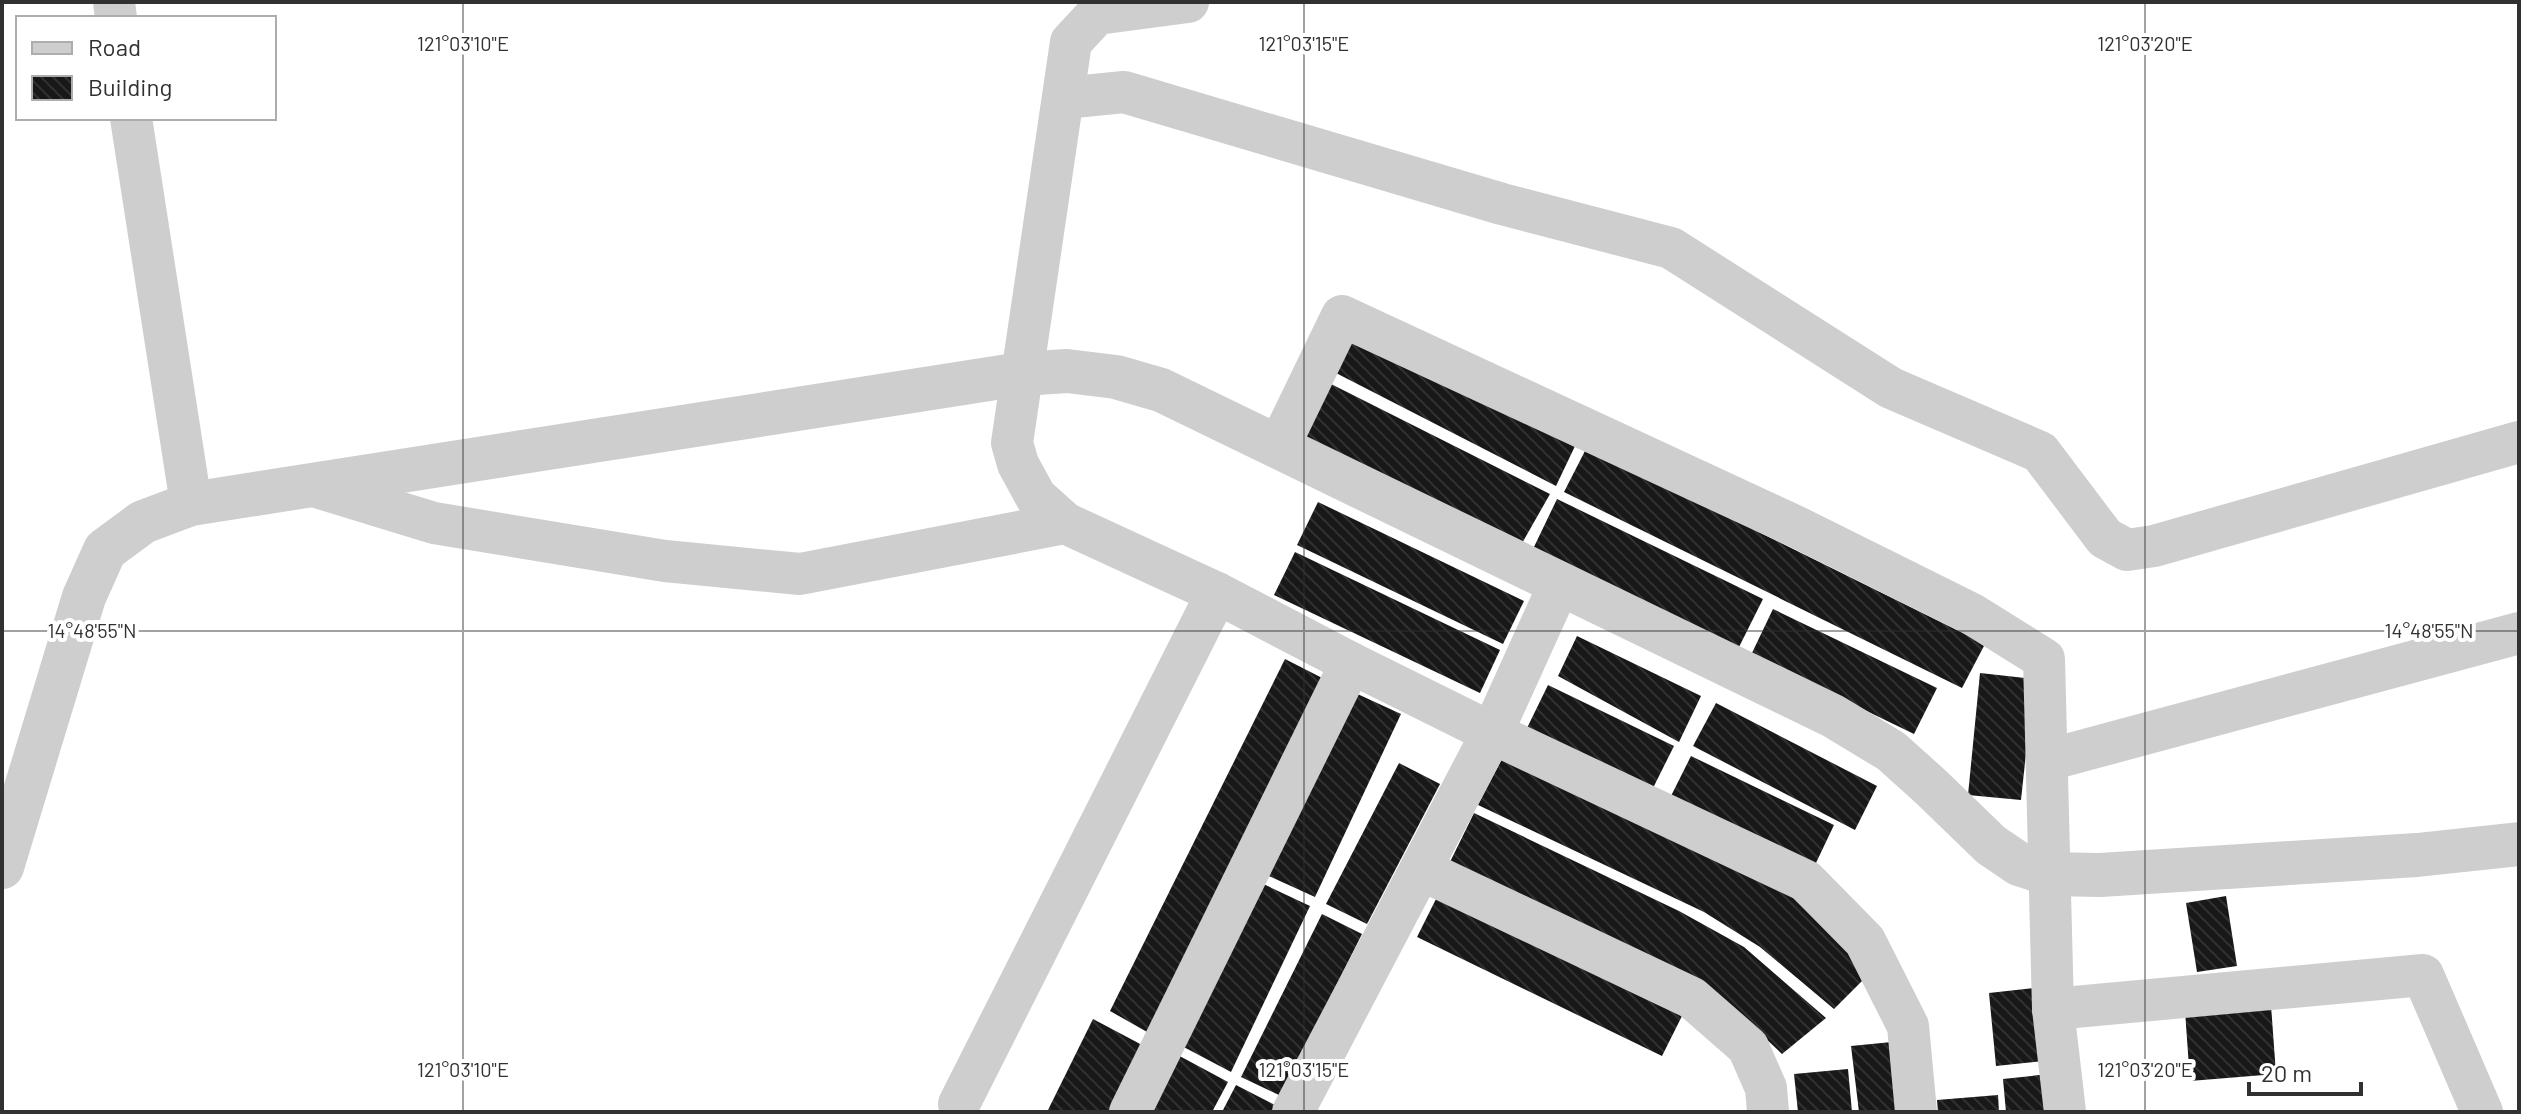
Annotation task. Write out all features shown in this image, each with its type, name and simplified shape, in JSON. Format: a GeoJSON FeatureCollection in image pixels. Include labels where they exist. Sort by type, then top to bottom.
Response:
{"type":"FeatureCollection","features":[{"type":"Feature","properties":{"kind":"street"},"geometry":{"type":"LineString","coordinates":[[1188,2],[1097,14],[1071,42],[1012,443],[1018,464],[1036,497],[1065,523],[1217,593],[1492,733],[1806,881],[1865,941],[1908,1026],[1916,1112]]}},
{"type":"Feature","properties":{"kind":"street"},"geometry":{"type":"LineString","coordinates":[[1064,98],[1124,92],[1502,204],[1671,248],[1891,388],[2040,452],[2105,538],[2127,550],[2154,546],[2519,442]]}},
{"type":"Feature","properties":{"kind":"street"},"geometry":{"type":"LineString","coordinates":[[131,120],[191,504]]}},
{"type":"Feature","properties":{"kind":"street"},"geometry":{"type":"LineString","coordinates":[[1279,446],[1342,316],[1797,527],[1972,614],[2044,659],[2053,1009],[2065,1112]]}},
{"type":"Feature","properties":{"kind":"street"},"geometry":{"type":"LineString","coordinates":[[2,867],[84,597],[105,550],[143,522],[191,504],[1021,374],[1067,371],[1116,377],[1161,390],[1833,716],[1891,751],[1991,845],[2019,864],[2050,874],[2100,875],[2417,855],[2519,844]]}},
{"type":"Feature","properties":{"kind":"street"},"geometry":{"type":"LineString","coordinates":[[310,485],[434,523],[665,561],[800,574],[1065,523]]}},
{"type":"Feature","properties":{"kind":"street"},"geometry":{"type":"LineString","coordinates":[[1293,1112],[1492,733],[1559,585]]}},
{"type":"Feature","properties":{"kind":"street"},"geometry":{"type":"LineString","coordinates":[[959,1104],[1217,593]]}},
{"type":"Feature","properties":{"kind":"street"},"geometry":{"type":"LineString","coordinates":[[2048,760],[2519,633]]}},
{"type":"Feature","properties":{"kind":"street"},"geometry":{"type":"LineString","coordinates":[[1130,1112],[1351,663]]}},
{"type":"Feature","properties":{"kind":"street"},"geometry":{"type":"LineString","coordinates":[[1422,870],[1692,998],[1748,1047],[1766,1088],[1768,1112]]}},
{"type":"Feature","properties":{"kind":"street"},"geometry":{"type":"LineString","coordinates":[[2053,1009],[2423,975],[2482,1112]]}},
{"type":"Feature","properties":{"kind":"building"},"geometry":{"type":"Polygon","coordinates":[[[1351,335],[1576,444],[1556,486],[1334,372],[1351,335]]]}},
{"type":"Feature","properties":{"kind":"building"},"geometry":{"type":"Polygon","coordinates":[[[1329,383],[1550,494],[1521,545],[1302,443],[1329,383]]]}},
{"type":"Feature","properties":{"kind":"building"},"geometry":{"type":"Polygon","coordinates":[[[1587,447],[1985,644],[1962,688],[1564,492],[1587,447]]]}},
{"type":"Feature","properties":{"kind":"building"},"geometry":{"type":"Polygon","coordinates":[[[1557,499],[1763,599],[1738,649],[1533,549],[1557,499]]]}},
{"type":"Feature","properties":{"kind":"building"},"geometry":{"type":"Polygon","coordinates":[[[1318,502],[1524,601],[1503,644],[1297,545],[1318,502]]]}},
{"type":"Feature","properties":{"kind":"building"},"geometry":{"type":"Polygon","coordinates":[[[1295,552],[1500,650],[1480,693],[1274,595],[1295,552]]]}},
{"type":"Feature","properties":{"kind":"building"},"geometry":{"type":"Polygon","coordinates":[[[1773,609],[1937,688],[1914,734],[1751,655],[1773,609]]]}},
{"type":"Feature","properties":{"kind":"building"},"geometry":{"type":"Polygon","coordinates":[[[1577,636],[1701,696],[1679,742],[1558,676],[1577,636]]]}},
{"type":"Feature","properties":{"kind":"building"},"geometry":{"type":"Polygon","coordinates":[[[1285,659],[1332,683],[1156,1037],[1110,1011],[1285,659]]]}},
{"type":"Feature","properties":{"kind":"building"},"geometry":{"type":"Polygon","coordinates":[[[1980,673],[2034,679],[2021,800],[1968,795],[1980,673]]]}},
{"type":"Feature","properties":{"kind":"building"},"geometry":{"type":"Polygon","coordinates":[[[1548,685],[1674,746],[1652,790],[1527,728],[1548,685]]]}},
{"type":"Feature","properties":{"kind":"building"},"geometry":{"type":"Polygon","coordinates":[[[1351,691],[1401,714],[1315,897],[1262,873],[1351,691]]]}},
{"type":"Feature","properties":{"kind":"building"},"geometry":{"type":"Polygon","coordinates":[[[1716,703],[1877,786],[1855,830],[1693,746],[1716,703]]]}},
{"type":"Feature","properties":{"kind":"building"},"geometry":{"type":"Polygon","coordinates":[[[1691,756],[1834,825],[1815,865],[1671,796],[1691,756]]]}},
{"type":"Feature","properties":{"kind":"building"},"geometry":{"type":"Polygon","coordinates":[[[1503,757],[1787,892],[1870,973],[1834,1009],[1760,947],[1704,912],[1478,805],[1503,757]]]}},
{"type":"Feature","properties":{"kind":"building"},"geometry":{"type":"Polygon","coordinates":[[[1399,763],[1440,784],[1367,924],[1326,904],[1399,763]]]}},
{"type":"Feature","properties":{"kind":"building"},"geometry":{"type":"Polygon","coordinates":[[[1474,813],[1679,911],[1744,947],[1826,1018],[1782,1054],[1763,1036],[1450,862],[1474,813]]]}},
{"type":"Feature","properties":{"kind":"building"},"geometry":{"type":"Polygon","coordinates":[[[1257,881],[1310,906],[1231,1072],[1178,1044],[1257,881]]]}},
{"type":"Feature","properties":{"kind":"building"},"geometry":{"type":"Polygon","coordinates":[[[2226,896],[2237,966],[2197,972],[2186,903],[2226,896]]]}},
{"type":"Feature","properties":{"kind":"building"},"geometry":{"type":"Polygon","coordinates":[[[1437,897],[1682,1016],[1662,1056],[1417,937],[1437,897]]]}},
{"type":"Feature","properties":{"kind":"building"},"geometry":{"type":"Polygon","coordinates":[[[1322,914],[1362,934],[1281,1096],[1241,1077],[1322,914]]]}},
{"type":"Feature","properties":{"kind":"building"},"geometry":{"type":"Polygon","coordinates":[[[2035,988],[2043,1061],[1996,1066],[1989,993],[2035,988]]]}},
{"type":"Feature","properties":{"kind":"building"},"geometry":{"type":"Polygon","coordinates":[[[2271,1005],[2276,1074],[2190,1081],[2185,1011],[2271,1005]]]}},
{"type":"Feature","properties":{"kind":"building"},"geometry":{"type":"Polygon","coordinates":[[[1093,1019],[1144,1046],[1111,1112],[1047,1112],[1093,1019]]]}},
{"type":"Feature","properties":{"kind":"building"},"geometry":{"type":"Polygon","coordinates":[[[1902,1041],[1910,1112],[1859,1112],[1851,1046],[1902,1041]]]}},
{"type":"Feature","properties":{"kind":"building"},"geometry":{"type":"Polygon","coordinates":[[[1174,1053],[1228,1082],[1212,1112],[1145,1112],[1174,1053]]]}},
{"type":"Feature","properties":{"kind":"building"},"geometry":{"type":"Polygon","coordinates":[[[1848,1069],[1852,1112],[1798,1112],[1794,1074],[1848,1069]]]}},
{"type":"Feature","properties":{"kind":"building"},"geometry":{"type":"Polygon","coordinates":[[[2049,1074],[2053,1112],[2006,1112],[2003,1079],[2049,1074]]]}},
{"type":"Feature","properties":{"kind":"building"},"geometry":{"type":"Polygon","coordinates":[[[1236,1085],[1275,1105],[1272,1112],[1222,1112],[1236,1085]]]}},
{"type":"Feature","properties":{"kind":"building"},"geometry":{"type":"Polygon","coordinates":[[[1998,1095],[1999,1112],[1938,1112],[1937,1100],[1998,1095]]]}}]}
